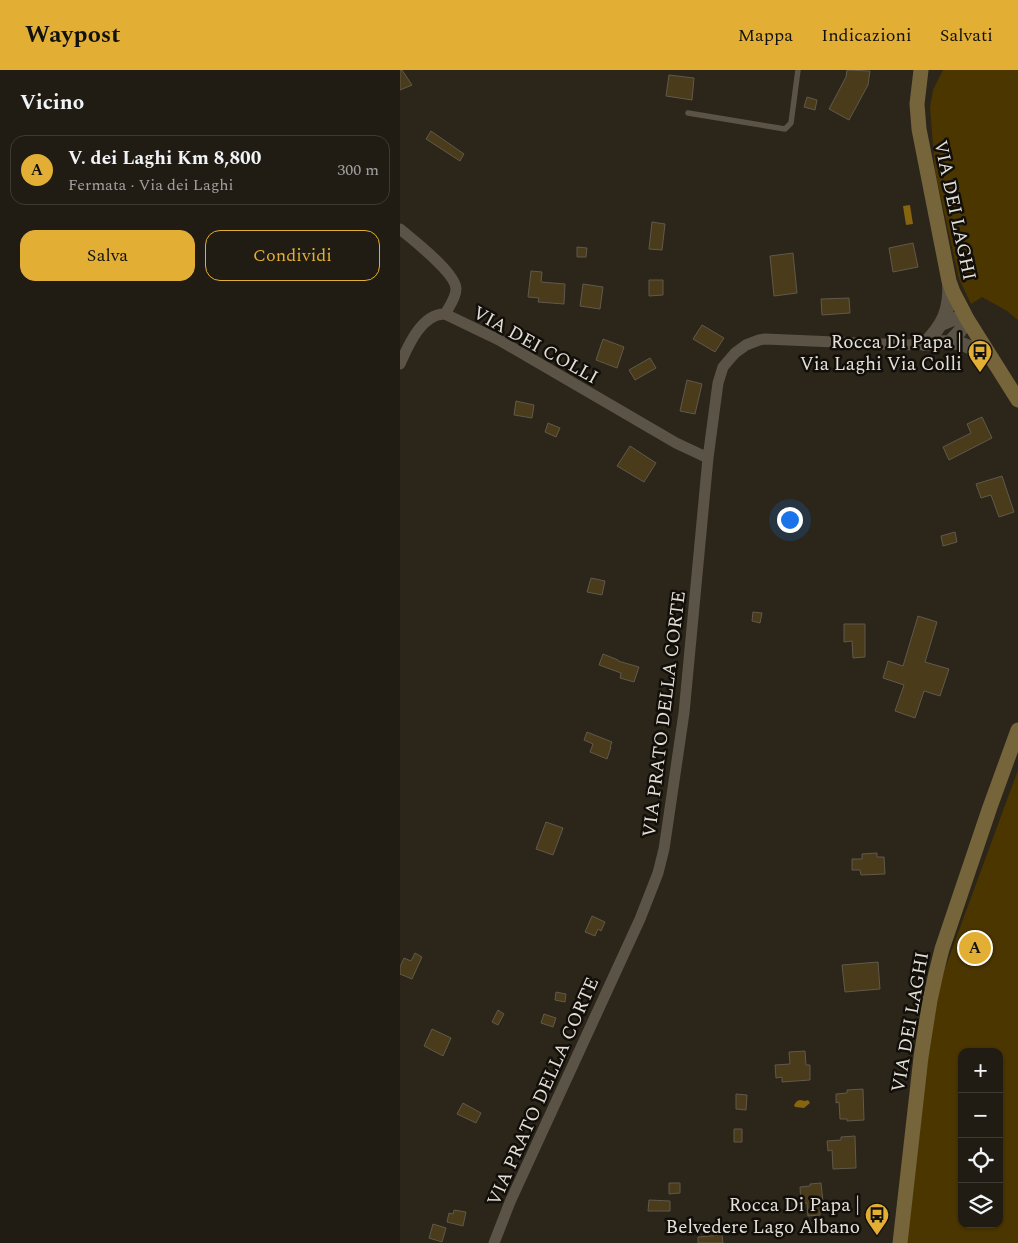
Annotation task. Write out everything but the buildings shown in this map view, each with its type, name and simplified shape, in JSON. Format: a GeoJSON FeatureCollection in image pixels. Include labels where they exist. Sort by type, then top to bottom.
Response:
{"type":"FeatureCollection","features":[{"type":"Feature","properties":{"kind":"main road","name":"VIA DEI LAGHI"},"geometry":{"type":"LineString","coordinates":[[921,70],[917,104],[918,129],[948,277],[953,292],[967,319],[1018,400]]}},
{"type":"Feature","properties":{"kind":"main road","name":"VIA DEI LAGHI"},"geometry":{"type":"LineString","coordinates":[[900,1243],[921,1057],[936,973],[942,949],[1018,730]]}},
{"type":"Feature","properties":{"kind":"street","name":"VIA DEI COLLI"},"geometry":{"type":"LineString","coordinates":[[400,229],[434,258],[453,279],[456,286],[455,297],[445,314],[499,340],[676,443],[708,458]]}},
{"type":"Feature","properties":{"kind":"street"},"geometry":{"type":"LineString","coordinates":[[924,344],[941,324],[949,303],[948,277]]}},
{"type":"Feature","properties":{"kind":"street"},"geometry":{"type":"LineString","coordinates":[[400,364],[412,340],[425,322],[436,315],[445,314]]}},
{"type":"Feature","properties":{"kind":"street"},"geometry":{"type":"LineString","coordinates":[[941,324],[954,318],[967,319],[960,331],[950,342]]}},
{"type":"Feature","properties":{"kind":"street","name":"VIA PRATO DELLA CORTE"},"geometry":{"type":"LineString","coordinates":[[494,1243],[510,1202],[640,919],[661,861],[684,713],[708,458],[716,391],[723,367],[738,350],[758,340],[924,344]]}},
{"type":"Feature","properties":{"kind":"street"},"geometry":{"type":"LineString","coordinates":[[924,344],[950,342],[965,346],[991,358]]}},
{"type":"Feature","properties":{"kind":"lane"},"geometry":{"type":"LineString","coordinates":[[688,113],[785,129],[791,122],[798,70]]}},
{"type":"Feature","properties":{"kind":"shaded area"},"geometry":{"type":"Polygon","coordinates":[[[943,70],[1018,70],[1018,320],[1007,311],[982,297],[971,304],[959,279],[935,171],[930,107],[933,90],[943,70]]]}},
{"type":"Feature","properties":{"kind":"shaded area"},"geometry":{"type":"Polygon","coordinates":[[[910,205],[913,224],[906,225],[903,206],[910,205]]]}},
{"type":"Feature","properties":{"kind":"shaded area"},"geometry":{"type":"Polygon","coordinates":[[[1018,770],[1018,1243],[906,1243],[931,1031],[940,982],[1018,770]]]}},
{"type":"Feature","properties":{"kind":"shaded area"},"geometry":{"type":"Polygon","coordinates":[[[800,1100],[808,1100],[810,1103],[804,1108],[795,1107],[794,1105],[800,1100]]]}},
{"type":"Feature","properties":{"kind":"place","name":"Rocca Di Papa | Via Laghi Via Colli"},"geometry":{"type":"Point","coordinates":[980,373]}},
{"type":"Feature","properties":{"kind":"place","name":"V. dei Laghi Km 8,800"},"geometry":{"type":"Point","coordinates":[975,948]}},
{"type":"Feature","properties":{"kind":"place","name":"Rocca Di Papa | Belvedere Lago Albano"},"geometry":{"type":"Point","coordinates":[877,1236]}}]}
